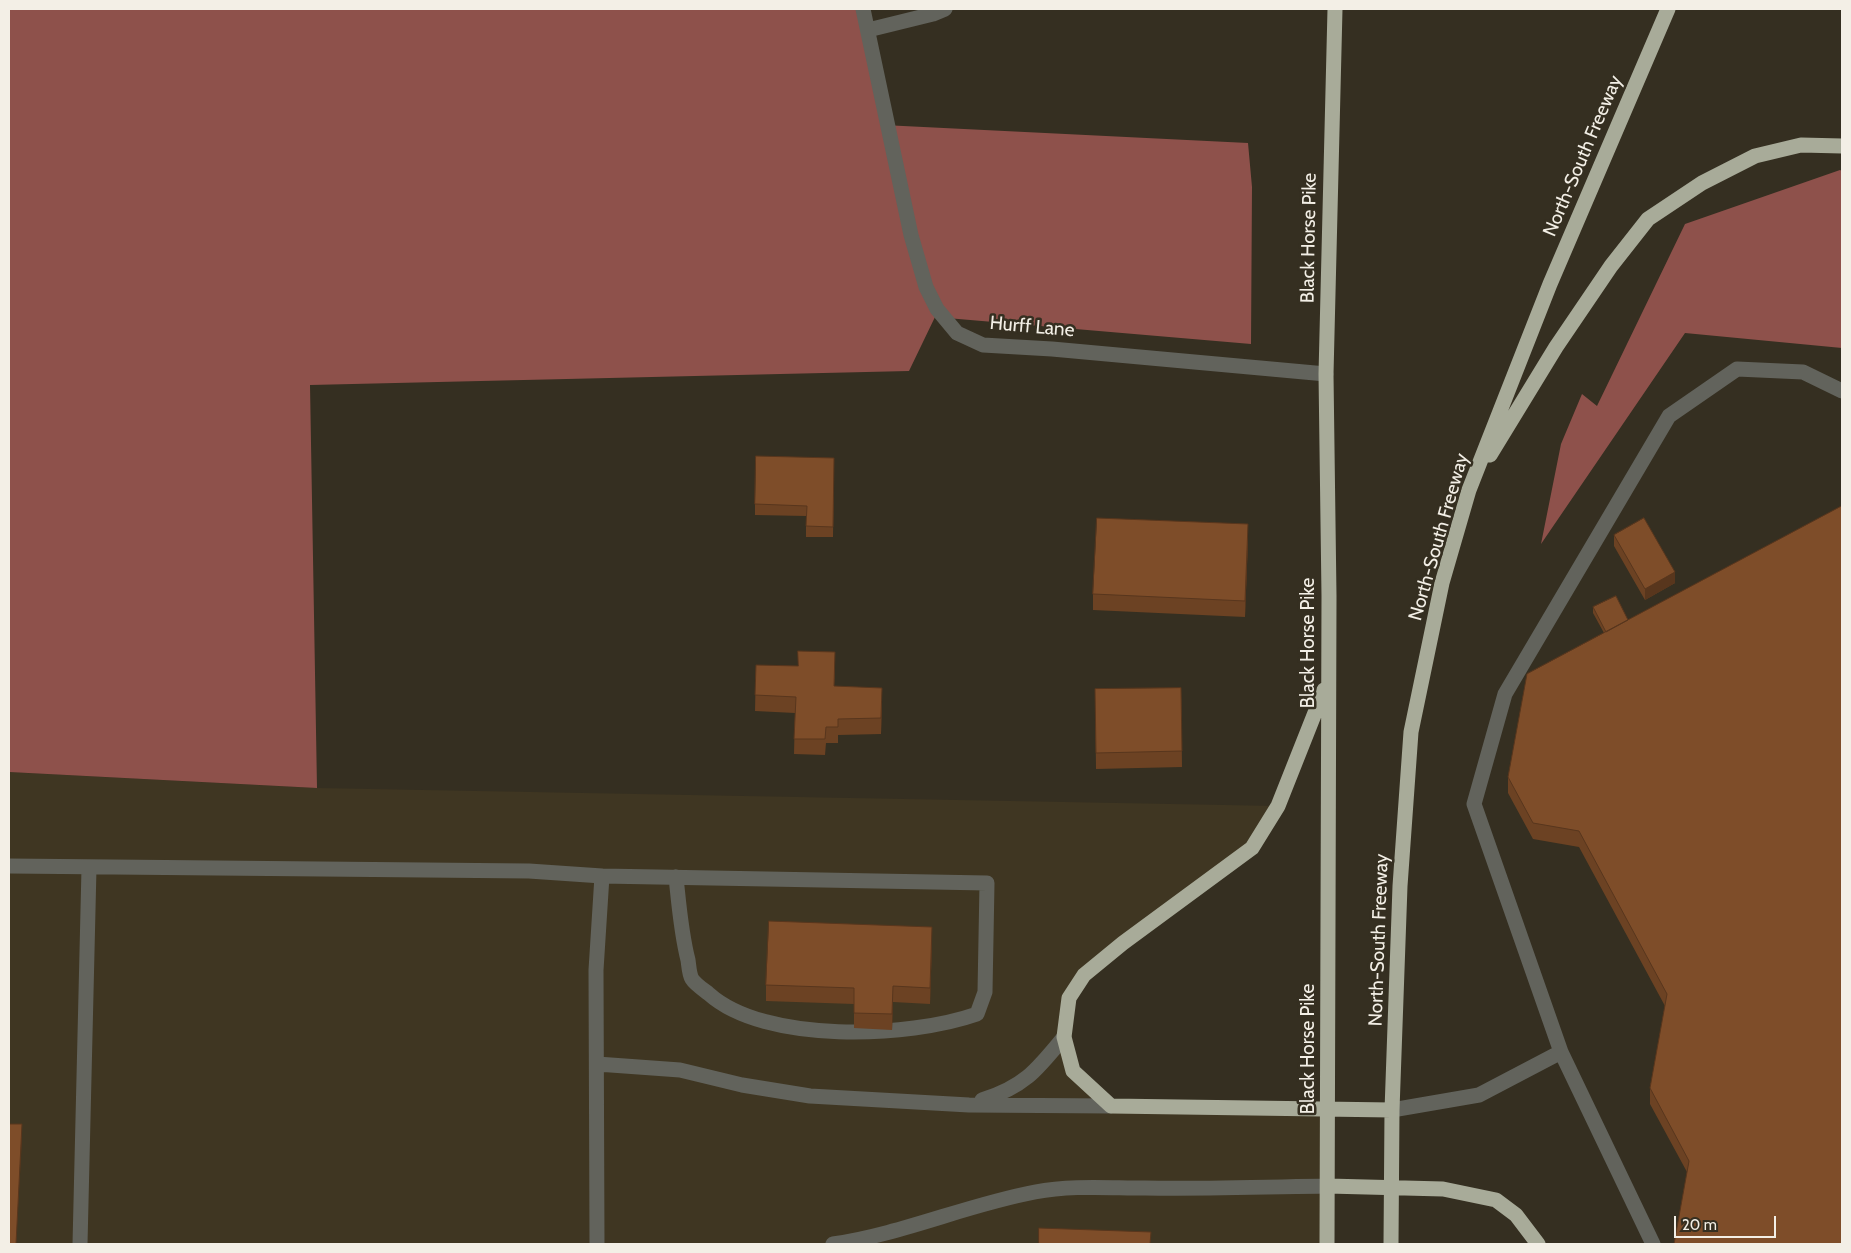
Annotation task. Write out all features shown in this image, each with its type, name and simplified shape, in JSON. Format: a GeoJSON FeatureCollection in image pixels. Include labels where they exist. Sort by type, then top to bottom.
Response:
{"type":"FeatureCollection","features":[{"type":"Feature","properties":{"kind":"highway","name":"Black Horse Pike"},"geometry":{"type":"LineString","coordinates":[[1327,1244],[1329,1107],[1326,374],[1335,9]]}},
{"type":"Feature","properties":{"kind":"highway","name":"North-South Freeway"},"geometry":{"type":"LineString","coordinates":[[1392,1110],[1400,886],[1411,732],[1442,583],[1469,490],[1550,284],[1668,9]]}},
{"type":"Feature","properties":{"kind":"highway"},"geometry":{"type":"LineString","coordinates":[[1469,490],[1562,339],[1610,266],[1648,219],[1702,183],[1754,156],[1802,145],[1842,146]]}},
{"type":"Feature","properties":{"kind":"highway"},"geometry":{"type":"LineString","coordinates":[[1328,681],[1278,806],[1252,848],[1123,943],[1084,975],[1069,998],[1064,1037],[1073,1071],[1111,1106],[1329,1107],[1392,1110],[1391,1244]]}},
{"type":"Feature","properties":{"kind":"highway"},"geometry":{"type":"LineString","coordinates":[[1328,1186],[1391,1186],[1443,1189],[1496,1200],[1516,1215],[1538,1244]]}},
{"type":"Feature","properties":{"kind":"street","name":"Hurff Lane"},"geometry":{"type":"LineString","coordinates":[[863,9],[911,235],[926,287],[937,309],[957,333],[983,345],[1052,349],[1326,374]]}},
{"type":"Feature","properties":{"kind":"street"},"geometry":{"type":"LineString","coordinates":[[868,30],[933,14],[945,9]]}},
{"type":"Feature","properties":{"kind":"street"},"geometry":{"type":"LineString","coordinates":[[1653,1244],[1561,1052],[1474,804],[1505,694],[1669,416],[1737,369],[1803,372],[1842,391]]}},
{"type":"Feature","properties":{"kind":"street"},"geometry":{"type":"LineString","coordinates":[[9,866],[529,871],[602,876],[676,877],[987,883],[985,992],[977,1014],[954,1022],[903,1029],[838,1032],[772,1024],[722,1005],[692,979],[683,939],[676,877]]}},
{"type":"Feature","properties":{"kind":"street"},"geometry":{"type":"LineString","coordinates":[[80,1244],[89,868]]}},
{"type":"Feature","properties":{"kind":"street"},"geometry":{"type":"LineString","coordinates":[[597,1244],[596,970],[602,876]]}},
{"type":"Feature","properties":{"kind":"street"},"geometry":{"type":"LineString","coordinates":[[969,1105],[1007,1093],[1014,1088],[1035,1072],[1064,1037]]}},
{"type":"Feature","properties":{"kind":"street"},"geometry":{"type":"LineString","coordinates":[[1392,1110],[1478,1095],[1561,1052]]}},
{"type":"Feature","properties":{"kind":"street"},"geometry":{"type":"LineString","coordinates":[[597,1064],[680,1070],[742,1085],[810,1096],[969,1105],[1111,1106]]}},
{"type":"Feature","properties":{"kind":"street"},"geometry":{"type":"LineString","coordinates":[[833,1244],[911,1227],[984,1204],[1036,1192],[1084,1186],[1146,1188],[1328,1186]]}},
{"type":"Feature","properties":{"kind":"shaded area"},"geometry":{"type":"Polygon","coordinates":[[[9,9],[860,9],[883,125],[1248,143],[1252,187],[1251,344],[935,317],[909,371],[310,385],[317,788],[9,772],[9,9]]]}},
{"type":"Feature","properties":{"kind":"shaded area"},"geometry":{"type":"Polygon","coordinates":[[[1840,170],[1842,171],[1842,348],[1685,333],[1541,544],[1561,444],[1582,394],[1597,406],[1685,224],[1840,170]]]}},
{"type":"Feature","properties":{"kind":"shaded area"},"geometry":{"type":"Polygon","coordinates":[[[9,772],[317,788],[1278,806],[1252,848],[1123,943],[1069,998],[1073,1071],[1111,1106],[1329,1107],[1327,1244],[9,1244],[9,772]]]}},
{"type":"Feature","properties":{"kind":"building"},"geometry":{"type":"Polygon","coordinates":[[[756,456],[834,458],[833,527],[806,526],[807,506],[755,504],[756,456]]]}},
{"type":"Feature","properties":{"kind":"building"},"geometry":{"type":"Polygon","coordinates":[[[1842,506],[1842,1244],[1674,1244],[1689,1161],[1650,1088],[1667,994],[1579,831],[1533,823],[1508,777],[1527,674],[1842,506]]]}},
{"type":"Feature","properties":{"kind":"building"},"geometry":{"type":"Polygon","coordinates":[[[1097,518],[1248,524],[1245,601],[1093,594],[1097,518]]]}},
{"type":"Feature","properties":{"kind":"building"},"geometry":{"type":"Polygon","coordinates":[[[1644,518],[1675,572],[1645,589],[1614,535],[1644,518]]]}},
{"type":"Feature","properties":{"kind":"building"},"geometry":{"type":"Polygon","coordinates":[[[1616,596],[1628,620],[1606,632],[1593,607],[1616,596]]]}},
{"type":"Feature","properties":{"kind":"building"},"geometry":{"type":"Polygon","coordinates":[[[798,651],[835,652],[834,686],[882,688],[881,718],[838,719],[838,727],[826,727],[825,739],[794,739],[796,697],[755,695],[756,665],[798,666],[798,651]]]}},
{"type":"Feature","properties":{"kind":"building"},"geometry":{"type":"Polygon","coordinates":[[[1181,688],[1182,751],[1096,753],[1095,689],[1181,688]]]}},
{"type":"Feature","properties":{"kind":"building"},"geometry":{"type":"Polygon","coordinates":[[[769,921],[932,927],[930,988],[893,986],[892,1014],[854,1013],[854,988],[766,985],[769,921]]]}},
{"type":"Feature","properties":{"kind":"building"},"geometry":{"type":"Polygon","coordinates":[[[9,1124],[22,1124],[16,1244],[9,1244],[9,1124]]]}},
{"type":"Feature","properties":{"kind":"building"},"geometry":{"type":"Polygon","coordinates":[[[1039,1228],[1151,1232],[1150,1244],[1039,1244],[1039,1228]]]}}]}
